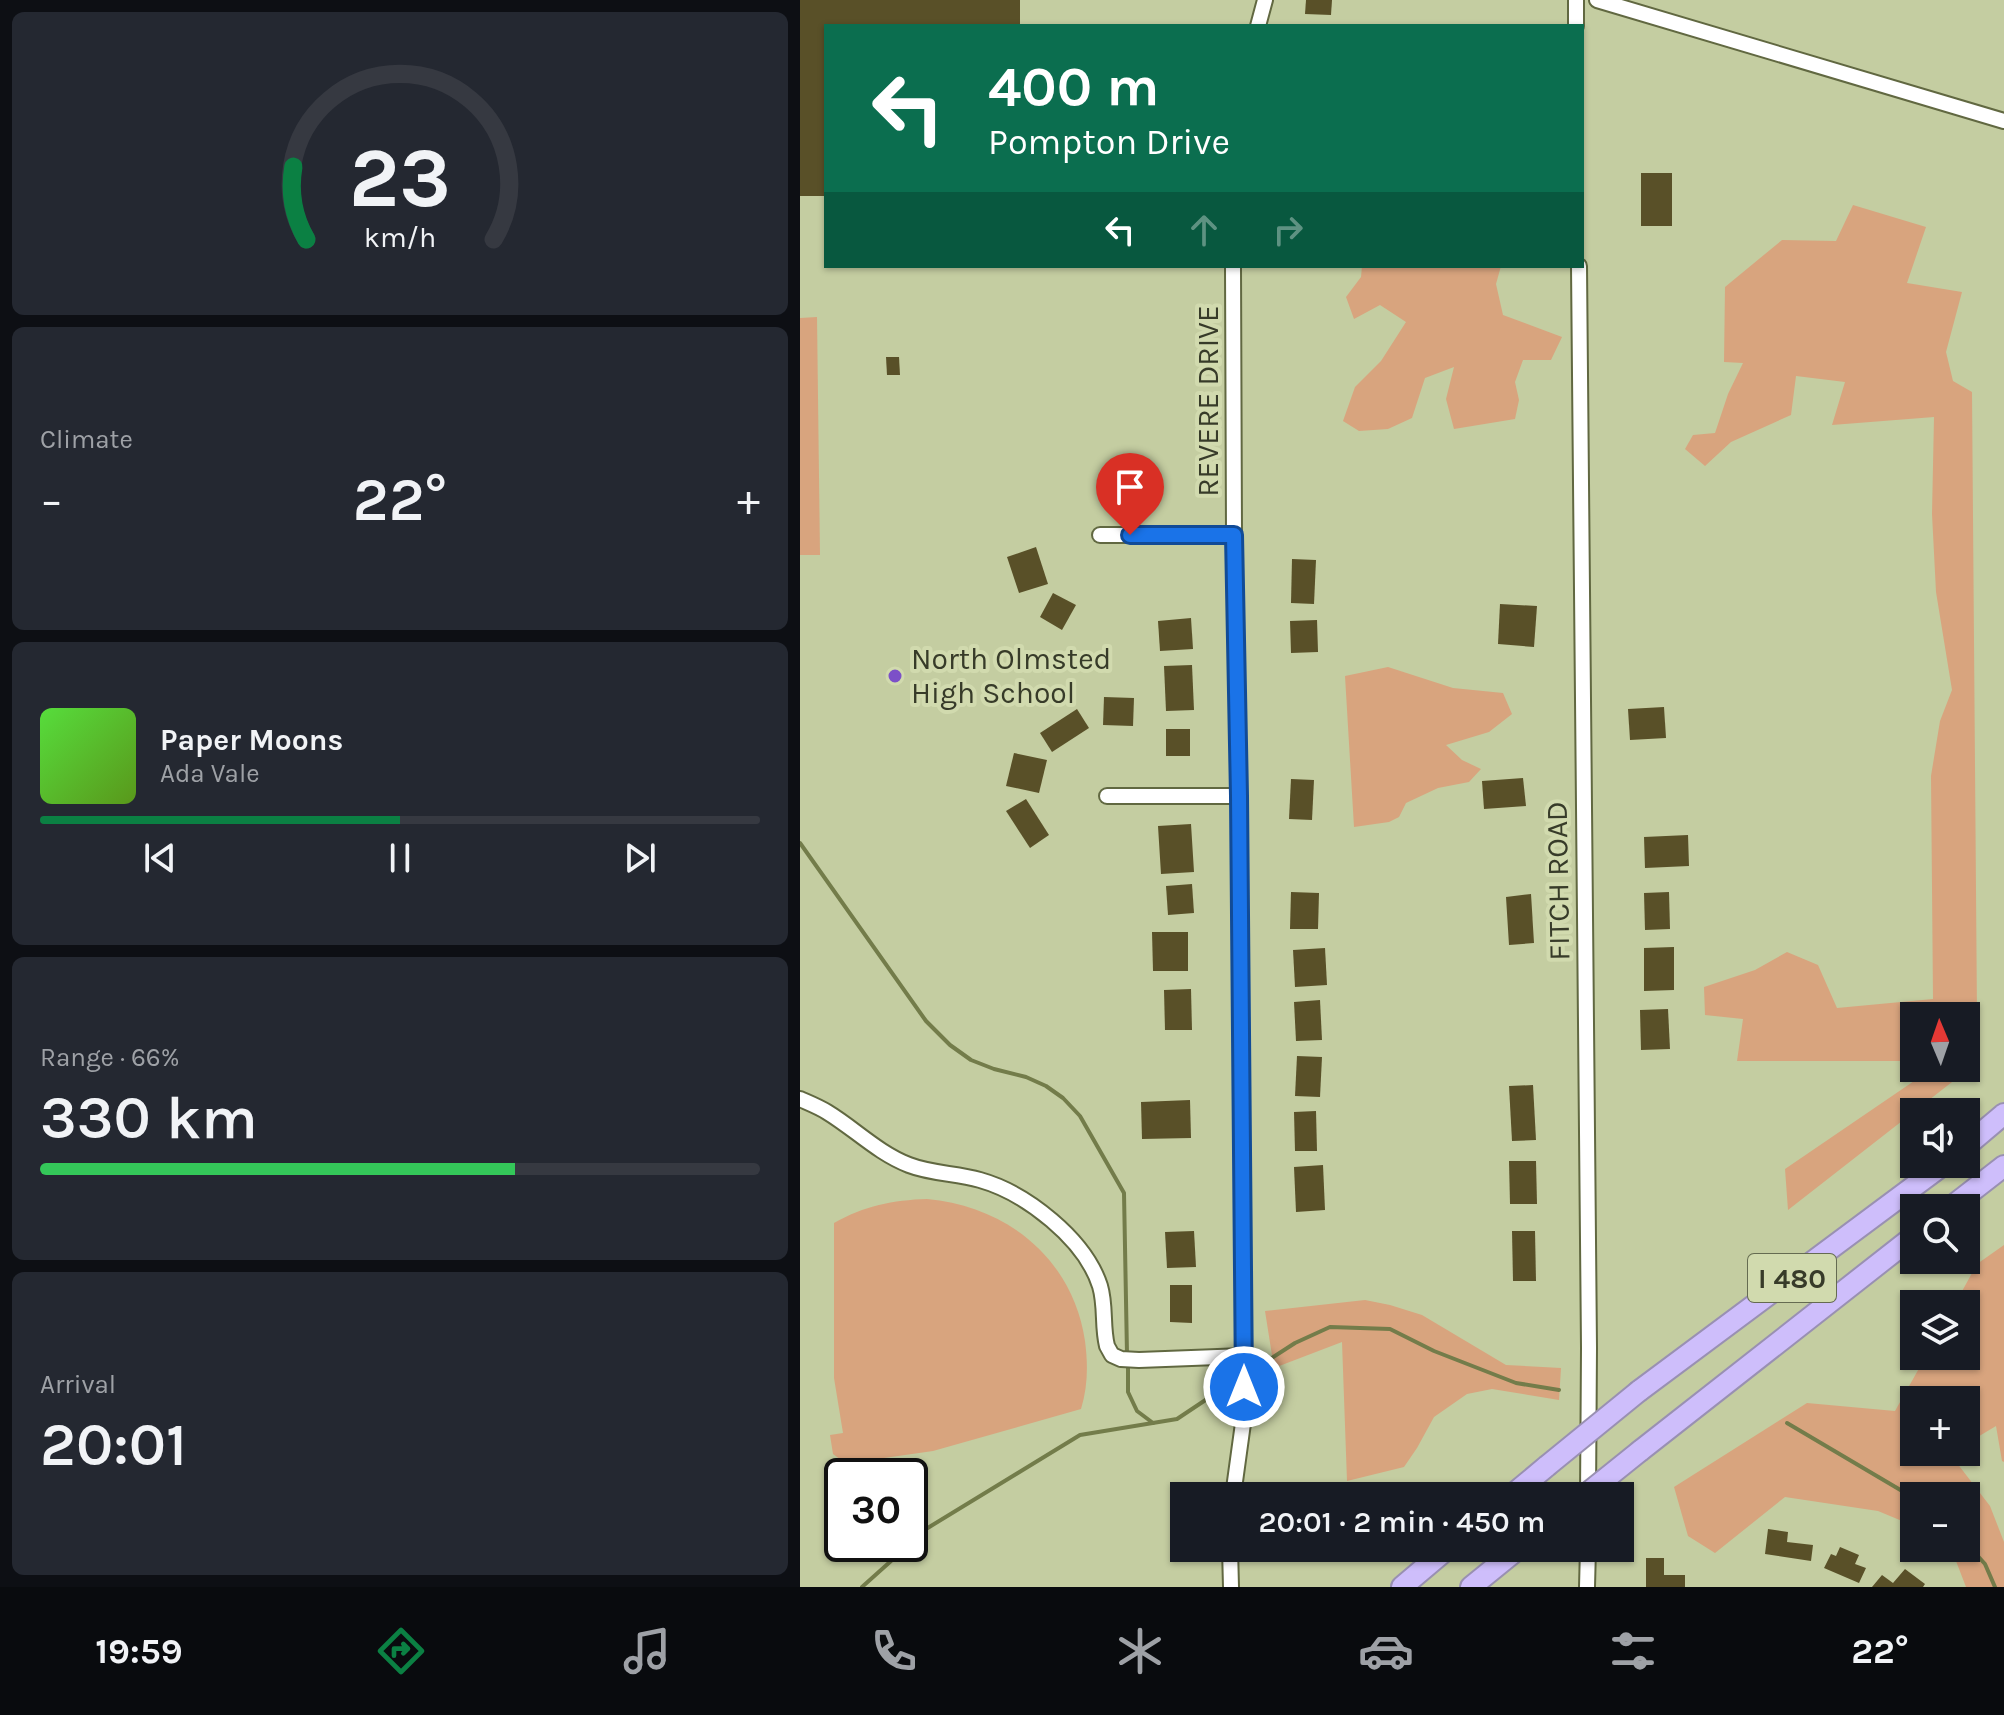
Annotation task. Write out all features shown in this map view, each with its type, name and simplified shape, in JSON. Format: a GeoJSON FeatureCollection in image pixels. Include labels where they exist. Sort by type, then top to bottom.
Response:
{"type":"FeatureCollection","features":[{"type":"Feature","properties":{"kind":"highway"},"geometry":{"type":"LineString","coordinates":[[1980,1134],[2004,1114]]}},
{"type":"Feature","properties":{"kind":"highway"},"geometry":{"type":"LineString","coordinates":[[1968,1194],[2004,1166]]}},
{"type":"Feature","properties":{"kind":"highway","name":"I 480"},"geometry":{"type":"LineString","coordinates":[[1528,1482],[1639,1391],[1925,1178]]}},
{"type":"Feature","properties":{"kind":"highway","name":"I 480"},"geometry":{"type":"LineString","coordinates":[[1603,1482],[1900,1247]]}},
{"type":"Feature","properties":{"kind":"highway"},"geometry":{"type":"LineString","coordinates":[[1402,1587],[1431,1562]]}},
{"type":"Feature","properties":{"kind":"highway"},"geometry":{"type":"LineString","coordinates":[[1471,1587],[1502,1562]]}},
{"type":"Feature","properties":{"kind":"street"},"geometry":{"type":"LineString","coordinates":[[1259,24],[1265,0]]}},
{"type":"Feature","properties":{"kind":"street"},"geometry":{"type":"LineString","coordinates":[[1576,0],[1576,24]]}},
{"type":"Feature","properties":{"kind":"street"},"geometry":{"type":"LineString","coordinates":[[1597,0],[2004,121]]}},
{"type":"Feature","properties":{"kind":"street","name":"REVERE DRIVE"},"geometry":{"type":"LineString","coordinates":[[1233,268],[1244,1356],[1244,1416],[1235,1482]]}},
{"type":"Feature","properties":{"kind":"street","name":"FITCH ROAD"},"geometry":{"type":"LineString","coordinates":[[1579,268],[1588,1317],[1586,1482]]}},
{"type":"Feature","properties":{"kind":"street"},"geometry":{"type":"LineString","coordinates":[[1100,535],[1234,535]]}},
{"type":"Feature","properties":{"kind":"street"},"geometry":{"type":"LineString","coordinates":[[1107,796],[1239,796]]}},
{"type":"Feature","properties":{"kind":"street"},"geometry":{"type":"LineString","coordinates":[[800,1099],[827,1112],[891,1157],[937,1173],[981,1180],[1006,1190],[1047,1216],[1092,1267],[1104,1305],[1107,1346],[1112,1355],[1127,1360],[1244,1356]]}},
{"type":"Feature","properties":{"kind":"street"},"geometry":{"type":"LineString","coordinates":[[1230,1562],[1231,1587]]}},
{"type":"Feature","properties":{"kind":"street"},"geometry":{"type":"LineString","coordinates":[[1587,1587],[1588,1562]]}},
{"type":"Feature","properties":{"kind":"shaded area"},"geometry":{"type":"Polygon","coordinates":[[[1853,205],[1926,227],[1907,283],[1962,292],[1946,352],[1953,381],[1972,392],[1977,1002],[1901,1002],[1933,999],[1931,776],[1940,721],[1952,690],[1936,592],[1932,514],[1934,417],[1832,425],[1845,382],[1796,376],[1791,415],[1731,442],[1705,466],[1685,449],[1693,435],[1715,433],[1728,394],[1743,363],[1724,362],[1725,287],[1782,240],[1836,241],[1853,205]]]}},
{"type":"Feature","properties":{"kind":"shaded area"},"geometry":{"type":"Polygon","coordinates":[[[1362,268],[1500,268],[1496,284],[1503,315],[1562,337],[1551,360],[1523,360],[1515,382],[1519,400],[1515,419],[1454,429],[1446,399],[1454,367],[1425,378],[1412,418],[1388,429],[1359,431],[1343,421],[1355,387],[1381,361],[1406,322],[1380,305],[1354,319],[1346,297],[1361,277],[1362,268]]]}},
{"type":"Feature","properties":{"kind":"shaded area"},"geometry":{"type":"Polygon","coordinates":[[[817,317],[820,555],[800,555],[800,318],[817,317]]]}},
{"type":"Feature","properties":{"kind":"shaded area"},"geometry":{"type":"Polygon","coordinates":[[[1388,667],[1453,688],[1503,693],[1512,714],[1489,732],[1446,745],[1462,760],[1481,769],[1469,782],[1438,788],[1406,803],[1399,817],[1389,822],[1354,827],[1345,676],[1388,667]]]}},
{"type":"Feature","properties":{"kind":"shaded area"},"geometry":{"type":"Polygon","coordinates":[[[1787,952],[1818,965],[1837,1008],[1900,1002],[1900,1061],[1737,1061],[1743,1019],[1705,1015],[1704,987],[1755,970],[1787,952]]]}},
{"type":"Feature","properties":{"kind":"shaded area"},"geometry":{"type":"Polygon","coordinates":[[[1913,1082],[1952,1082],[1932,1098],[1900,1098],[1900,1123],[1788,1210],[1785,1169],[1913,1082]]]}},
{"type":"Feature","properties":{"kind":"shaded area"},"geometry":{"type":"Polygon","coordinates":[[[927,1199],[984,1213],[1009,1225],[1032,1242],[1051,1262],[1078,1312],[1085,1341],[1087,1375],[1081,1409],[933,1451],[884,1458],[838,1458],[833,1454],[830,1435],[843,1433],[834,1378],[834,1223],[856,1212],[902,1201],[927,1199]]]}},
{"type":"Feature","properties":{"kind":"shaded area"},"geometry":{"type":"Polygon","coordinates":[[[2004,1245],[2004,1462],[1996,1426],[1980,1436],[1980,1386],[1909,1386],[1918,1370],[1980,1370],[1980,1290],[1963,1290],[1972,1274],[1980,1274],[1980,1262],[2004,1245]]]}},
{"type":"Feature","properties":{"kind":"shaded area"},"geometry":{"type":"Polygon","coordinates":[[[1365,1300],[1422,1315],[1506,1365],[1561,1368],[1559,1400],[1492,1389],[1467,1394],[1434,1417],[1404,1467],[1347,1481],[1342,1342],[1274,1368],[1265,1311],[1365,1300]]]}},
{"type":"Feature","properties":{"kind":"shaded area"},"geometry":{"type":"Polygon","coordinates":[[[1900,1402],[1900,1466],[1959,1466],[1972,1482],[1900,1482],[1900,1520],[1878,1511],[1785,1497],[1715,1553],[1688,1536],[1674,1487],[1807,1403],[1895,1411],[1900,1402]]]}},
{"type":"Feature","properties":{"kind":"shaded area"},"geometry":{"type":"Polygon","coordinates":[[[1980,1493],[1990,1506],[2004,1542],[2004,1587],[1966,1587],[1956,1562],[1980,1562],[1980,1493]]]}},
{"type":"Feature","properties":{"kind":"building"},"geometry":{"type":"Polygon","coordinates":[[[800,0],[1020,0],[1020,24],[824,24],[824,196],[800,196],[800,0]]]}},
{"type":"Feature","properties":{"kind":"building"},"geometry":{"type":"Polygon","coordinates":[[[1306,0],[1332,0],[1331,15],[1305,14],[1306,0]]]}},
{"type":"Feature","properties":{"kind":"building"},"geometry":{"type":"Polygon","coordinates":[[[1641,173],[1672,173],[1672,226],[1641,226],[1641,173]]]}},
{"type":"Feature","properties":{"kind":"building"},"geometry":{"type":"Polygon","coordinates":[[[886,357],[899,357],[900,375],[887,375],[886,357]]]}},
{"type":"Feature","properties":{"kind":"building"},"geometry":{"type":"Polygon","coordinates":[[[1036,547],[1048,584],[1019,593],[1007,557],[1036,547]]]}},
{"type":"Feature","properties":{"kind":"building"},"geometry":{"type":"Polygon","coordinates":[[[1292,559],[1316,560],[1314,604],[1291,603],[1292,559]]]}},
{"type":"Feature","properties":{"kind":"building"},"geometry":{"type":"Polygon","coordinates":[[[1053,593],[1076,605],[1062,630],[1040,617],[1053,593]]]}},
{"type":"Feature","properties":{"kind":"building"},"geometry":{"type":"Polygon","coordinates":[[[1500,604],[1537,606],[1534,647],[1498,644],[1500,604]]]}},
{"type":"Feature","properties":{"kind":"building"},"geometry":{"type":"Polygon","coordinates":[[[1191,618],[1193,649],[1160,651],[1158,621],[1191,618]]]}},
{"type":"Feature","properties":{"kind":"building"},"geometry":{"type":"Polygon","coordinates":[[[1317,620],[1318,652],[1291,653],[1290,621],[1317,620]]]}},
{"type":"Feature","properties":{"kind":"building"},"geometry":{"type":"Polygon","coordinates":[[[1192,665],[1194,710],[1166,711],[1164,666],[1192,665]]]}},
{"type":"Feature","properties":{"kind":"building"},"geometry":{"type":"Polygon","coordinates":[[[1104,697],[1134,698],[1133,726],[1103,725],[1104,697]]]}},
{"type":"Feature","properties":{"kind":"building"},"geometry":{"type":"Polygon","coordinates":[[[1664,707],[1666,738],[1630,740],[1628,709],[1664,707]]]}},
{"type":"Feature","properties":{"kind":"building"},"geometry":{"type":"Polygon","coordinates":[[[1077,709],[1089,728],[1052,752],[1040,733],[1077,709]]]}},
{"type":"Feature","properties":{"kind":"building"},"geometry":{"type":"Polygon","coordinates":[[[1166,729],[1190,729],[1190,756],[1166,756],[1166,729]]]}},
{"type":"Feature","properties":{"kind":"building"},"geometry":{"type":"Polygon","coordinates":[[[1014,753],[1047,760],[1039,793],[1006,786],[1014,753]]]}},
{"type":"Feature","properties":{"kind":"building"},"geometry":{"type":"Polygon","coordinates":[[[1523,778],[1526,806],[1484,809],[1482,781],[1523,778]]]}},
{"type":"Feature","properties":{"kind":"building"},"geometry":{"type":"Polygon","coordinates":[[[1291,779],[1314,780],[1312,820],[1289,819],[1291,779]]]}},
{"type":"Feature","properties":{"kind":"building"},"geometry":{"type":"Polygon","coordinates":[[[1026,799],[1049,835],[1030,848],[1006,811],[1026,799]]]}},
{"type":"Feature","properties":{"kind":"building"},"geometry":{"type":"Polygon","coordinates":[[[1191,824],[1194,872],[1161,874],[1158,826],[1191,824]]]}},
{"type":"Feature","properties":{"kind":"building"},"geometry":{"type":"Polygon","coordinates":[[[1688,835],[1689,866],[1645,868],[1644,837],[1688,835]]]}},
{"type":"Feature","properties":{"kind":"building"},"geometry":{"type":"Polygon","coordinates":[[[1192,884],[1194,913],[1168,915],[1166,886],[1192,884]]]}},
{"type":"Feature","properties":{"kind":"building"},"geometry":{"type":"Polygon","coordinates":[[[1291,892],[1319,893],[1318,929],[1290,929],[1291,892]]]}},
{"type":"Feature","properties":{"kind":"building"},"geometry":{"type":"Polygon","coordinates":[[[1669,892],[1670,929],[1645,930],[1644,893],[1669,892]]]}},
{"type":"Feature","properties":{"kind":"building"},"geometry":{"type":"Polygon","coordinates":[[[1531,894],[1534,943],[1509,945],[1506,897],[1531,894]]]}},
{"type":"Feature","properties":{"kind":"building"},"geometry":{"type":"Polygon","coordinates":[[[1152,932],[1188,932],[1188,971],[1153,971],[1152,932]]]}},
{"type":"Feature","properties":{"kind":"building"},"geometry":{"type":"Polygon","coordinates":[[[1674,947],[1674,990],[1644,991],[1644,948],[1674,947]]]}},
{"type":"Feature","properties":{"kind":"building"},"geometry":{"type":"Polygon","coordinates":[[[1325,948],[1327,985],[1295,987],[1293,950],[1325,948]]]}},
{"type":"Feature","properties":{"kind":"building"},"geometry":{"type":"Polygon","coordinates":[[[1191,989],[1192,1030],[1165,1030],[1164,990],[1191,989]]]}},
{"type":"Feature","properties":{"kind":"building"},"geometry":{"type":"Polygon","coordinates":[[[1320,1000],[1322,1040],[1296,1041],[1294,1002],[1320,1000]]]}},
{"type":"Feature","properties":{"kind":"building"},"geometry":{"type":"Polygon","coordinates":[[[1668,1009],[1670,1049],[1641,1050],[1640,1010],[1668,1009]]]}},
{"type":"Feature","properties":{"kind":"building"},"geometry":{"type":"Polygon","coordinates":[[[1297,1056],[1322,1057],[1320,1097],[1295,1096],[1297,1056]]]}},
{"type":"Feature","properties":{"kind":"building"},"geometry":{"type":"Polygon","coordinates":[[[1533,1085],[1536,1140],[1512,1141],[1509,1086],[1533,1085]]]}},
{"type":"Feature","properties":{"kind":"building"},"geometry":{"type":"Polygon","coordinates":[[[1190,1100],[1191,1138],[1142,1139],[1141,1102],[1190,1100]]]}},
{"type":"Feature","properties":{"kind":"building"},"geometry":{"type":"Polygon","coordinates":[[[1316,1111],[1317,1151],[1295,1151],[1294,1112],[1316,1111]]]}},
{"type":"Feature","properties":{"kind":"building"},"geometry":{"type":"Polygon","coordinates":[[[1509,1161],[1536,1161],[1537,1204],[1510,1204],[1509,1161]]]}},
{"type":"Feature","properties":{"kind":"building"},"geometry":{"type":"Polygon","coordinates":[[[1323,1165],[1325,1210],[1296,1212],[1294,1167],[1323,1165]]]}},
{"type":"Feature","properties":{"kind":"building"},"geometry":{"type":"Polygon","coordinates":[[[1194,1231],[1196,1267],[1167,1268],[1165,1232],[1194,1231]]]}},
{"type":"Feature","properties":{"kind":"building"},"geometry":{"type":"Polygon","coordinates":[[[1512,1231],[1535,1231],[1536,1281],[1513,1281],[1512,1231]]]}},
{"type":"Feature","properties":{"kind":"building"},"geometry":{"type":"Polygon","coordinates":[[[1170,1285],[1192,1285],[1192,1323],[1170,1322],[1170,1285]]]}},
{"type":"Feature","properties":{"kind":"building"},"geometry":{"type":"Polygon","coordinates":[[[1768,1529],[1788,1532],[1787,1542],[1813,1545],[1811,1561],[1765,1554],[1768,1529]]]}},
{"type":"Feature","properties":{"kind":"building"},"geometry":{"type":"Polygon","coordinates":[[[1840,1547],[1859,1555],[1855,1564],[1866,1568],[1859,1583],[1824,1568],[1831,1554],[1836,1556],[1840,1547]]]}},
{"type":"Feature","properties":{"kind":"building"},"geometry":{"type":"Polygon","coordinates":[[[1646,1558],[1664,1558],[1664,1575],[1685,1575],[1685,1587],[1646,1587],[1646,1558]]]}},
{"type":"Feature","properties":{"kind":"building"},"geometry":{"type":"Polygon","coordinates":[[[1905,1569],[1925,1584],[1923,1587],[1872,1587],[1882,1575],[1893,1583],[1905,1569]]]}},
{"type":"Feature","properties":{"kind":"waterway"},"geometry":{"type":"LineString","coordinates":[[800,843],[926,1021],[950,1045],[971,1060],[1046,1086],[1080,1116],[1124,1193],[1127,1354]]}},
{"type":"Feature","properties":{"kind":"waterway"},"geometry":{"type":"LineString","coordinates":[[1267,1361],[1295,1343],[1330,1327],[1390,1329],[1434,1351],[1516,1383],[1559,1390]]}},
{"type":"Feature","properties":{"kind":"waterway"},"geometry":{"type":"LineString","coordinates":[[1128,1363],[1128,1392],[1137,1411],[1153,1423]]}},
{"type":"Feature","properties":{"kind":"waterway"},"geometry":{"type":"LineString","coordinates":[[928,1528],[1080,1435],[1177,1419],[1222,1389]]}},
{"type":"Feature","properties":{"kind":"waterway"},"geometry":{"type":"LineString","coordinates":[[1787,1423],[1900,1490]]}},
{"type":"Feature","properties":{"kind":"waterway"},"geometry":{"type":"LineString","coordinates":[[1980,1558],[1995,1587]]}},
{"type":"Feature","properties":{"kind":"waterway"},"geometry":{"type":"LineString","coordinates":[[862,1587],[890,1562]]}},
{"type":"Feature","properties":{"kind":"place","name":"North Olmsted High School"},"geometry":{"type":"Point","coordinates":[895,676]}},
{"type":"Feature","properties":{"kind":"route"},"geometry":{"type":"LineString","coordinates":[[1130,535],[1234,535],[1244,1387]]}}]}
